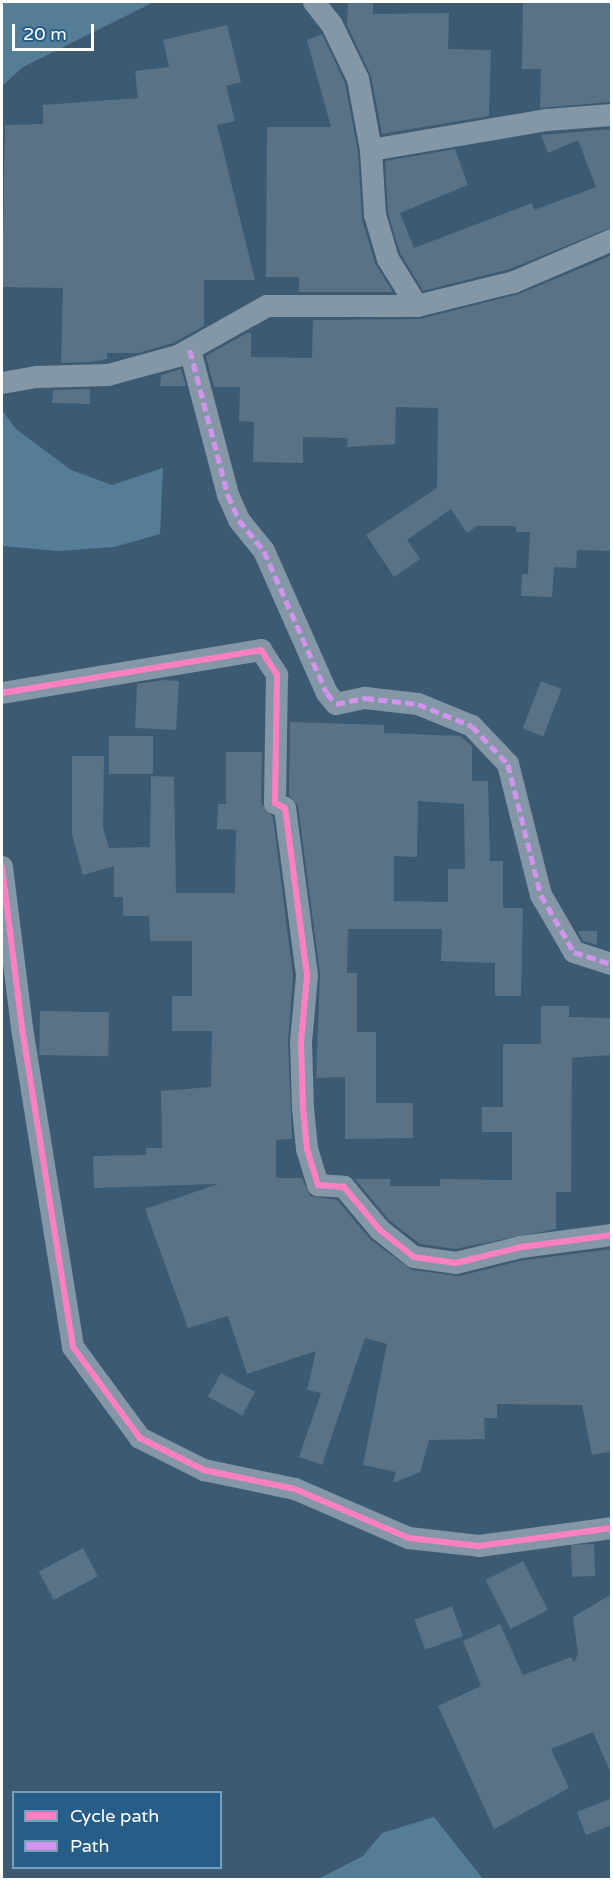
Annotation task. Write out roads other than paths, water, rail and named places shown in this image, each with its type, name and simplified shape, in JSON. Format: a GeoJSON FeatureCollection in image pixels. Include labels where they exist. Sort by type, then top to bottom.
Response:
{"type":"FeatureCollection","features":[{"type":"Feature","properties":{"kind":"street"},"geometry":{"type":"LineString","coordinates":[[314,2],[332,25],[358,79],[371,150],[375,215],[388,259],[417,306]]}},
{"type":"Feature","properties":{"kind":"street"},"geometry":{"type":"LineString","coordinates":[[371,150],[547,120],[612,115]]}},
{"type":"Feature","properties":{"kind":"street"},"geometry":{"type":"LineString","coordinates":[[2,383],[37,376],[108,375],[189,350],[267,306],[417,306],[514,282],[612,240]]}},
{"type":"Feature","properties":{"kind":"street"},"geometry":{"type":"LineString","coordinates":[[189,350],[228,495],[239,520],[264,551],[327,693],[336,704],[364,698],[418,704],[472,726],[508,764],[541,895],[574,952],[612,964]]}},
{"type":"Feature","properties":{"kind":"street"},"geometry":{"type":"LineString","coordinates":[[2,693],[261,650],[277,675],[275,802],[285,808],[306,976],[301,1042],[303,1108],[307,1149],[318,1185],[344,1187],[380,1230],[414,1257],[456,1263],[521,1247],[612,1235]]}},
{"type":"Feature","properties":{"kind":"street"},"geometry":{"type":"LineString","coordinates":[[2,867],[22,1028],[73,1347],[140,1438],[204,1470],[295,1489],[410,1538],[479,1546],[612,1528]]}},
{"type":"Feature","properties":{"kind":"water"},"geometry":{"type":"Polygon","coordinates":[[[2,2],[154,2],[23,67],[2,86],[2,2]]]}},
{"type":"Feature","properties":{"kind":"water"},"geometry":{"type":"Polygon","coordinates":[[[2,410],[16,429],[71,470],[112,485],[163,468],[160,534],[114,547],[58,551],[2,546],[2,410]]]}},
{"type":"Feature","properties":{"kind":"water"},"geometry":{"type":"Polygon","coordinates":[[[434,1817],[483,1879],[318,1879],[363,1856],[382,1833],[434,1817]]]}}]}
